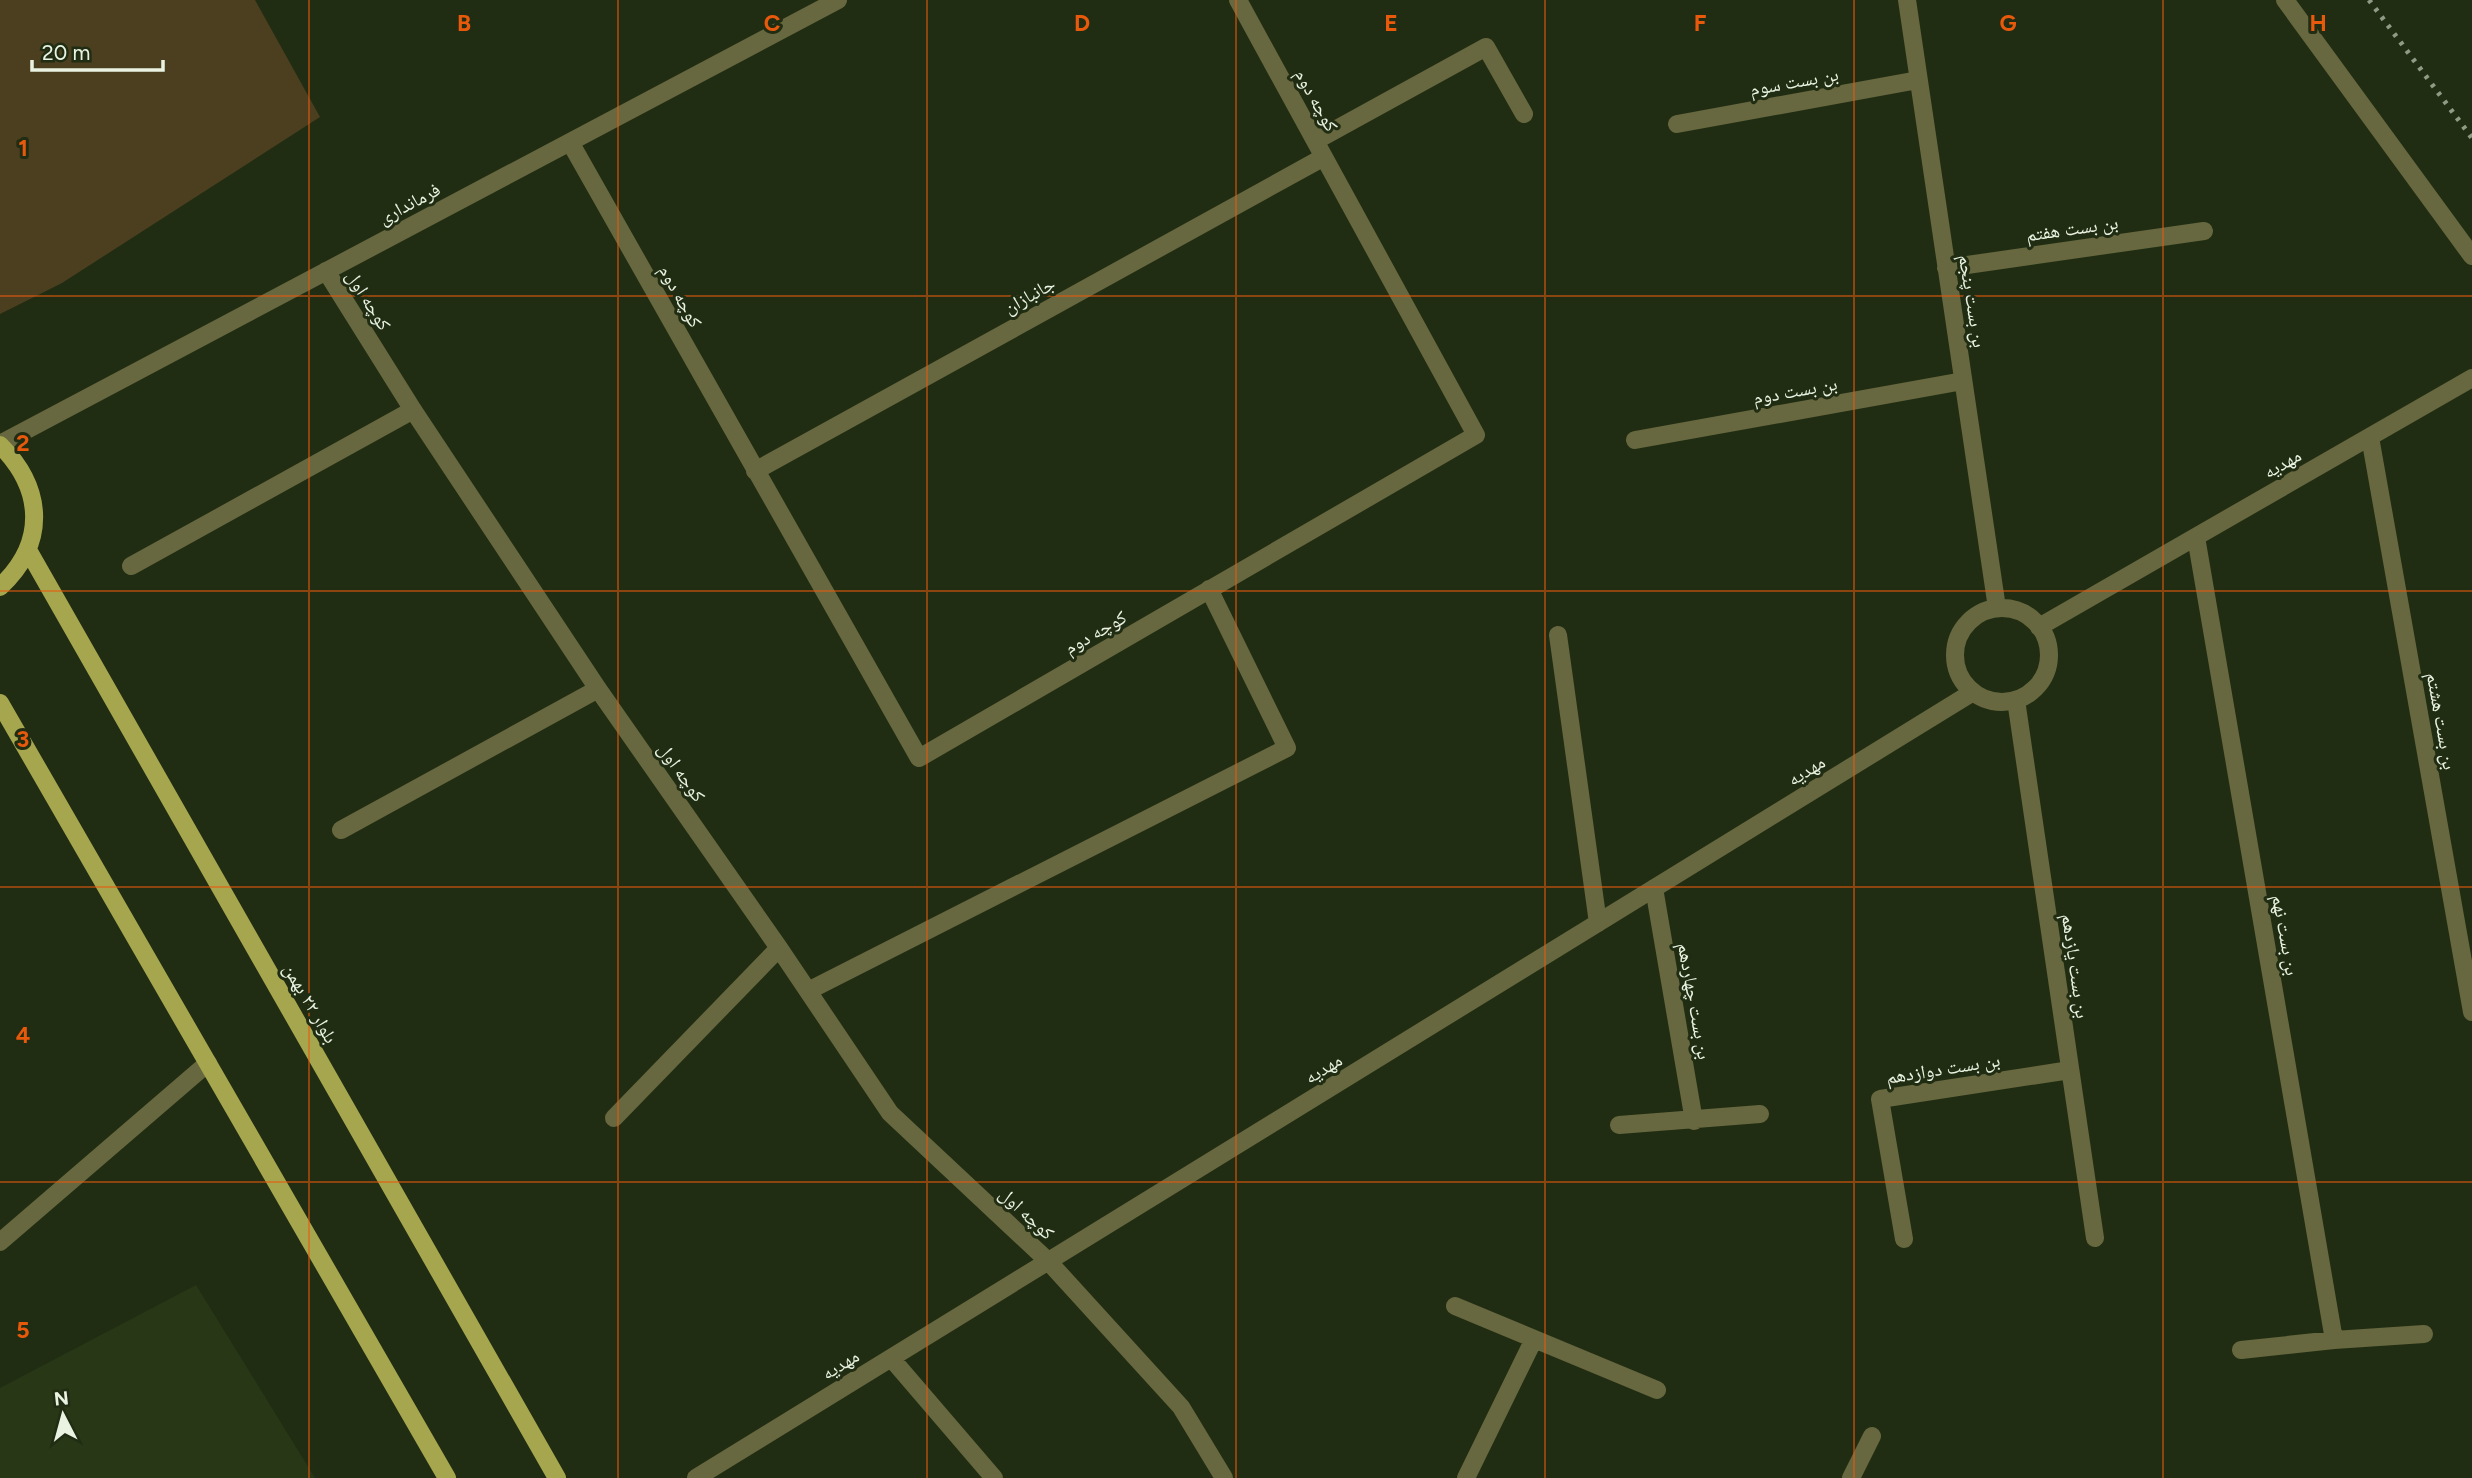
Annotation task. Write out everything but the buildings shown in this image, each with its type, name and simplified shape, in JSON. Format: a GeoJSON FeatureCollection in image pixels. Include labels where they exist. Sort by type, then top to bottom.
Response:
{"type":"FeatureCollection","features":[{"type":"Feature","properties":{"kind":"main road"},"geometry":{"type":"LineString","coordinates":[[0,444],[24,474],[34,511],[28,550],[15,573],[0,587]]}},
{"type":"Feature","properties":{"kind":"main road","name":"بلوار ۲۲ بهمن"},"geometry":{"type":"LineString","coordinates":[[28,550],[557,1478]]}},
{"type":"Feature","properties":{"kind":"main road"},"geometry":{"type":"LineString","coordinates":[[0,703],[447,1478]]}},
{"type":"Feature","properties":{"kind":"street","name":"فرمانداری"},"geometry":{"type":"LineString","coordinates":[[0,444],[838,0]]}},
{"type":"Feature","properties":{"kind":"street","name":"کوچه دوم"},"geometry":{"type":"LineString","coordinates":[[570,142],[919,758],[1476,435],[1238,0]]}},
{"type":"Feature","properties":{"kind":"street","name":"بن بست پنجم"},"geometry":{"type":"LineString","coordinates":[[1907,0],[1997,608]]}},
{"type":"Feature","properties":{"kind":"street"},"geometry":{"type":"LineString","coordinates":[[2285,0],[2472,256]]}},
{"type":"Feature","properties":{"kind":"street","name":"جانبازان"},"geometry":{"type":"LineString","coordinates":[[755,471],[1320,149],[1486,47],[1524,114]]}},
{"type":"Feature","properties":{"kind":"street","name":"بن بست سوم"},"geometry":{"type":"LineString","coordinates":[[1677,124],[1918,80]]}},
{"type":"Feature","properties":{"kind":"street","name":"بن بست هفتم"},"geometry":{"type":"LineString","coordinates":[[1946,268],[2204,231]]}},
{"type":"Feature","properties":{"kind":"street","name":"کوچه اول"},"geometry":{"type":"LineString","coordinates":[[326,271],[413,410],[598,689],[779,948],[890,1113],[1048,1261],[1181,1407],[1224,1478]]}},
{"type":"Feature","properties":{"kind":"street","name":"مهدیه"},"geometry":{"type":"LineString","coordinates":[[2039,626],[2472,378]]}},
{"type":"Feature","properties":{"kind":"street","name":"بن بست دوم"},"geometry":{"type":"LineString","coordinates":[[1635,440],[1963,381]]}},
{"type":"Feature","properties":{"kind":"street"},"geometry":{"type":"LineString","coordinates":[[131,566],[413,410]]}},
{"type":"Feature","properties":{"kind":"street","name":"بن بست هشتم"},"geometry":{"type":"LineString","coordinates":[[2370,437],[2472,1012]]}},
{"type":"Feature","properties":{"kind":"street","name":"بن بست نهم"},"geometry":{"type":"LineString","coordinates":[[2196,537],[2334,1340]]}},
{"type":"Feature","properties":{"kind":"street"},"geometry":{"type":"LineString","coordinates":[[808,991],[1287,748],[1209,589]]}},
{"type":"Feature","properties":{"kind":"street"},"geometry":{"type":"LineString","coordinates":[[1997,608],[2013,609],[2028,615],[2039,626],[2049,655],[2047,669],[2029,693],[2015,700],[2001,702],[1986,699],[1973,692],[1962,680],[1955,665],[1959,634],[1968,622],[1981,612],[1997,608]]}},
{"type":"Feature","properties":{"kind":"street"},"geometry":{"type":"LineString","coordinates":[[1558,635],[1598,923]]}},
{"type":"Feature","properties":{"kind":"street"},"geometry":{"type":"LineString","coordinates":[[341,830],[598,689]]}},
{"type":"Feature","properties":{"kind":"street","name":"مهدیه"},"geometry":{"type":"LineString","coordinates":[[696,1478],[1973,692]]}},
{"type":"Feature","properties":{"kind":"street","name":"بن بست یازدهم"},"geometry":{"type":"LineString","coordinates":[[2015,700],[2095,1238]]}},
{"type":"Feature","properties":{"kind":"street","name":"بن بست چهاردهم"},"geometry":{"type":"LineString","coordinates":[[1654,888],[1694,1121]]}},
{"type":"Feature","properties":{"kind":"street"},"geometry":{"type":"LineString","coordinates":[[614,1118],[779,948]]}},
{"type":"Feature","properties":{"kind":"street"},"geometry":{"type":"LineString","coordinates":[[0,1242],[208,1063]]}},
{"type":"Feature","properties":{"kind":"street","name":"بن بست دوازدهم"},"geometry":{"type":"LineString","coordinates":[[1904,1240],[1880,1098],[2070,1070]]}},
{"type":"Feature","properties":{"kind":"street"},"geometry":{"type":"LineString","coordinates":[[1619,1125],[1760,1114]]}},
{"type":"Feature","properties":{"kind":"street"},"geometry":{"type":"LineString","coordinates":[[1455,1306],[1657,1390]]}},
{"type":"Feature","properties":{"kind":"street"},"geometry":{"type":"LineString","coordinates":[[2241,1350],[2424,1334]]}},
{"type":"Feature","properties":{"kind":"street"},"geometry":{"type":"LineString","coordinates":[[1466,1478],[1534,1339]]}},
{"type":"Feature","properties":{"kind":"street"},"geometry":{"type":"LineString","coordinates":[[891,1358],[994,1478]]}},
{"type":"Feature","properties":{"kind":"street"},"geometry":{"type":"LineString","coordinates":[[1851,1478],[1872,1436]]}},
{"type":"Feature","properties":{"kind":"shaded area"},"geometry":{"type":"Polygon","coordinates":[[[0,0],[255,0],[320,117],[62,283],[0,314],[0,0]]]}},
{"type":"Feature","properties":{"kind":"shaded area"},"geometry":{"type":"Polygon","coordinates":[[[196,1285],[315,1478],[0,1478],[0,1388],[196,1285]]]}},
{"type":"Feature","properties":{"kind":"railway"},"geometry":{"type":"LineString","coordinates":[[2369,0],[2472,138]]}}]}
